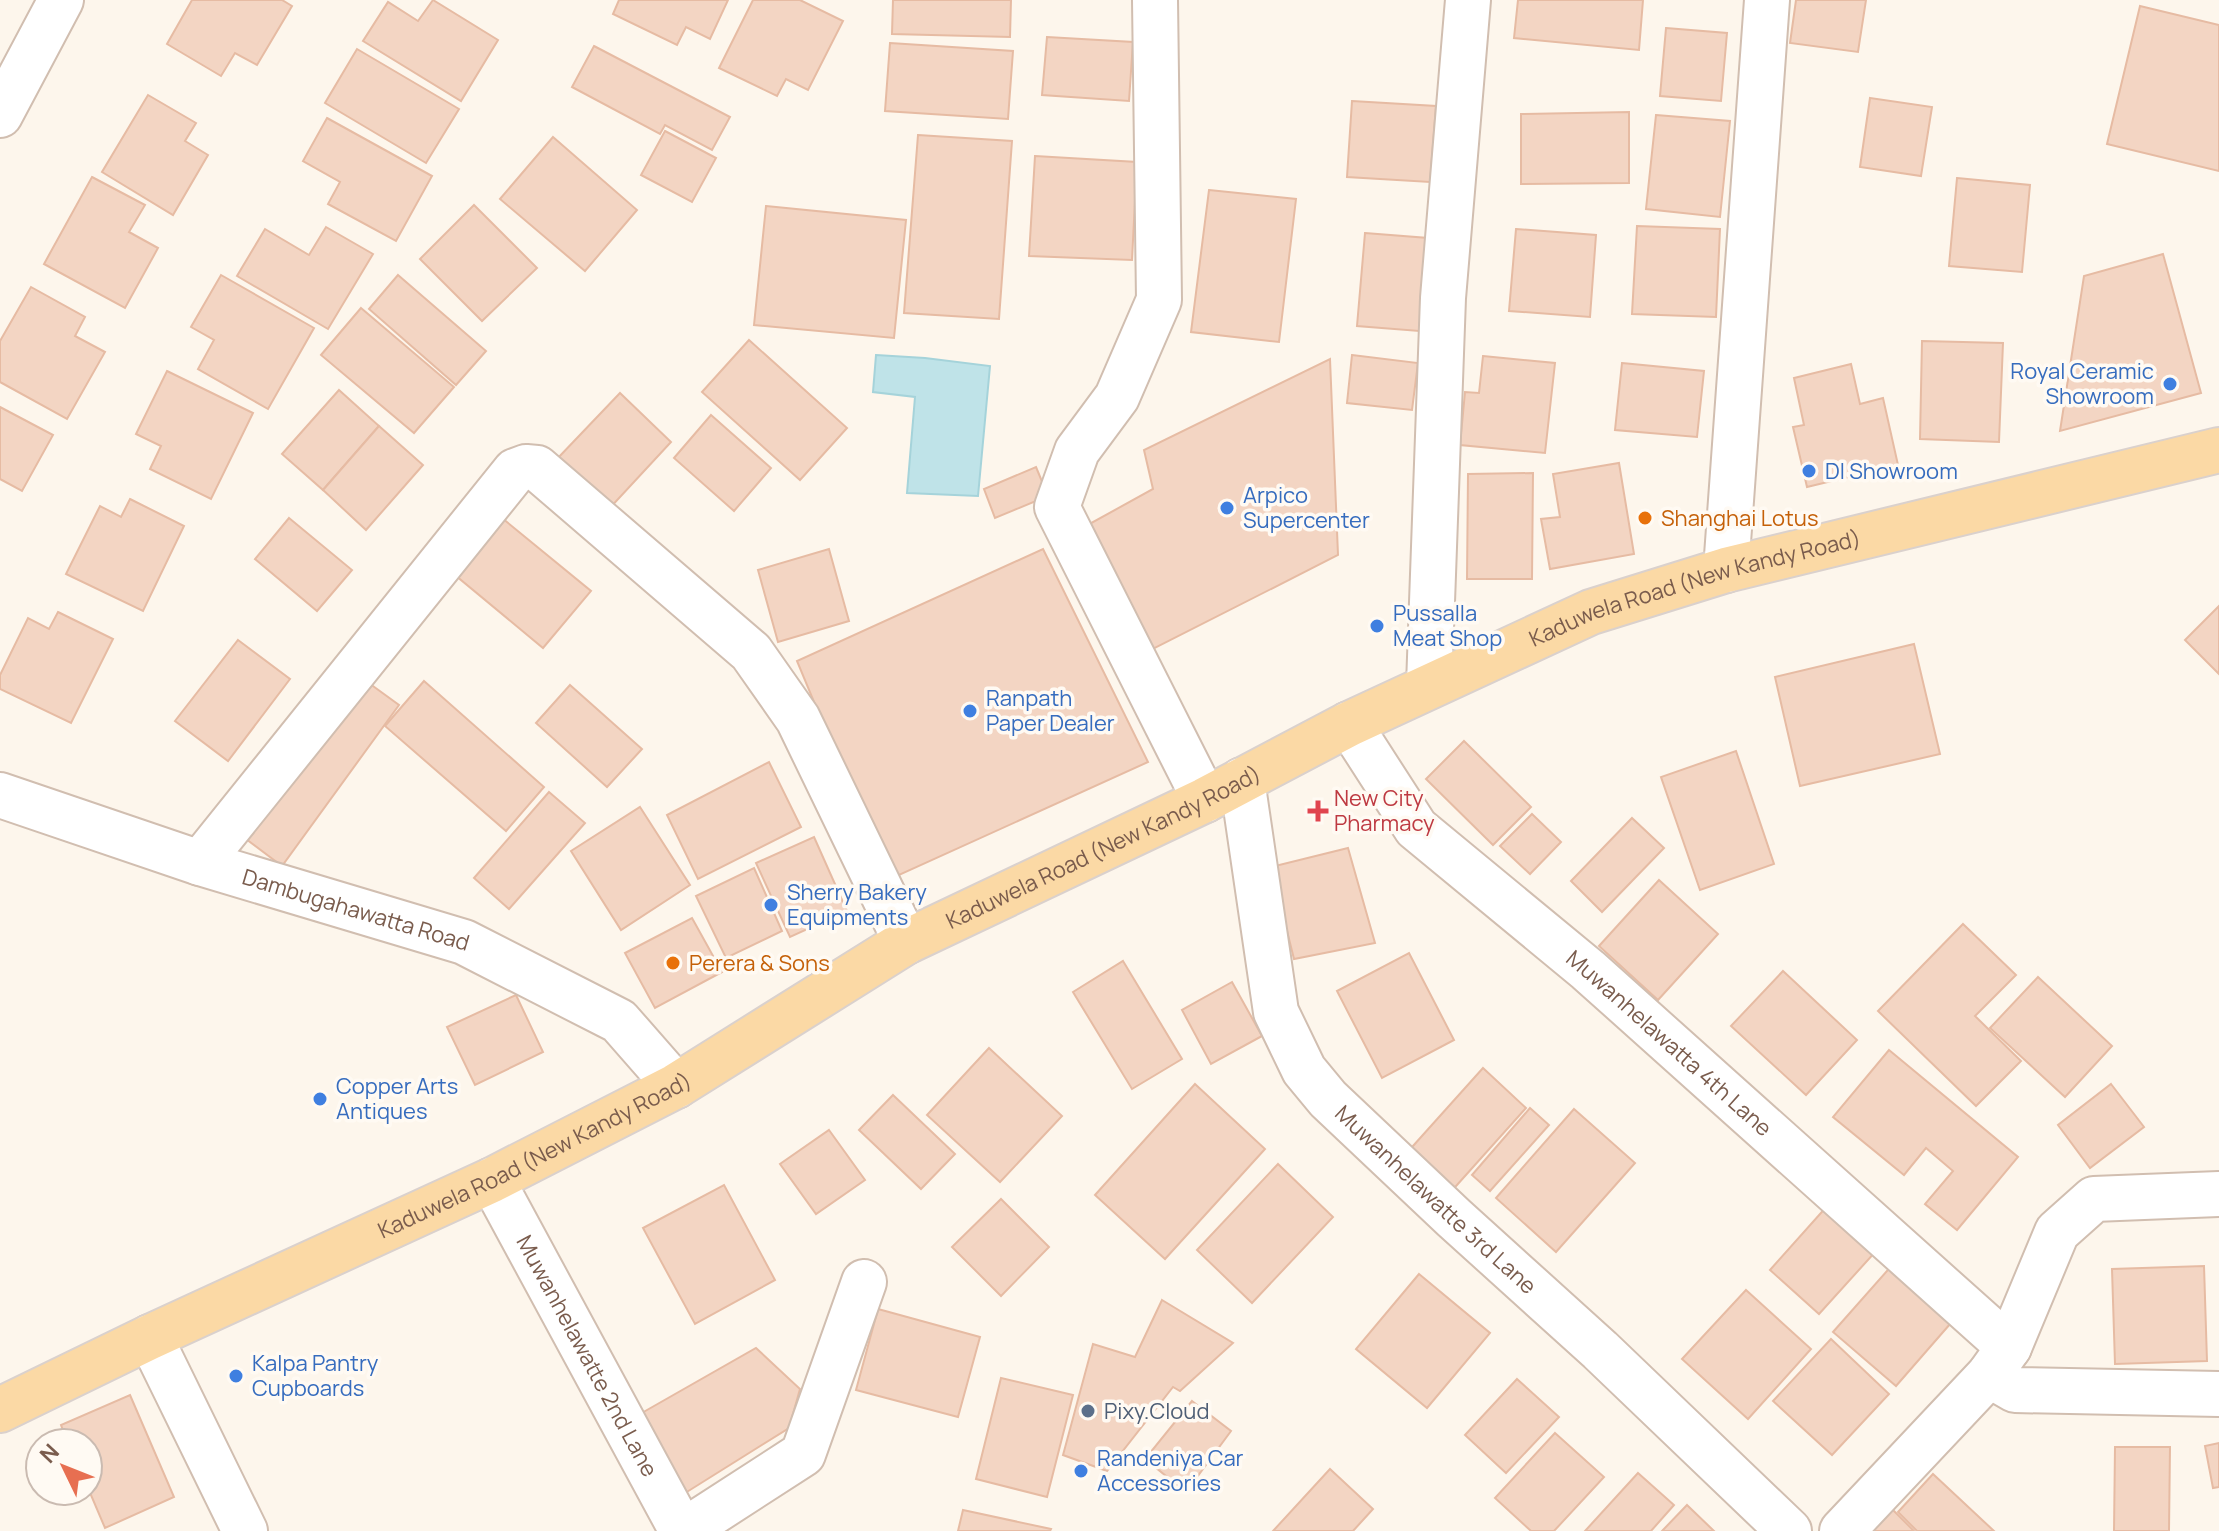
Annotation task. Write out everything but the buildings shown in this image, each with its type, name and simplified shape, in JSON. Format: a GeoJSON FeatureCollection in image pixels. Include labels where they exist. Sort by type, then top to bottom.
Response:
{"type":"FeatureCollection","features":[{"type":"Feature","properties":{"kind":"main road","name":"Kaduwela Road (New Kandy Road)"},"geometry":{"type":"LineString","coordinates":[[0,1410],[150,1337],[492,1180],[676,1086],[906,942],[1223,790],[1429,685],[1591,612],[1726,570],[2219,450]]}},
{"type":"Feature","properties":{"kind":"street"},"geometry":{"type":"LineString","coordinates":[[0,115],[61,0]]}},
{"type":"Feature","properties":{"kind":"street","name":"Muwanhelawatte 3rd Lane"},"geometry":{"type":"LineString","coordinates":[[1155,0],[1159,300],[1117,397],[1077,451],[1057,507],[1223,790],[1276,1012],[1304,1070],[1339,1110],[1600,1350],[1789,1531]]}},
{"type":"Feature","properties":{"kind":"street"},"geometry":{"type":"LineString","coordinates":[[1429,685],[1443,298],[1468,0]]}},
{"type":"Feature","properties":{"kind":"street"},"geometry":{"type":"LineString","coordinates":[[1726,570],[1767,0]]}},
{"type":"Feature","properties":{"kind":"street"},"geometry":{"type":"LineString","coordinates":[[200,863],[515,471],[526,467],[537,468],[751,652],[798,719],[906,942]]}},
{"type":"Feature","properties":{"kind":"street","name":"Muwanhelawatta 4th Lane"},"geometry":{"type":"LineString","coordinates":[[1349,724],[1416,828],[1588,970],[1999,1361],[2015,1390],[2219,1394]]}},
{"type":"Feature","properties":{"kind":"street","name":"Dambugahawatta Road"},"geometry":{"type":"LineString","coordinates":[[0,795],[200,863],[464,942],[619,1021],[676,1086]]}},
{"type":"Feature","properties":{"kind":"street","name":"Muwanhelawatte 2nd Lane"},"geometry":{"type":"LineString","coordinates":[[492,1180],[683,1531]]}},
{"type":"Feature","properties":{"kind":"street"},"geometry":{"type":"LineString","coordinates":[[1842,1531],[1999,1361],[2057,1232],[2094,1199],[2219,1194]]}},
{"type":"Feature","properties":{"kind":"street"},"geometry":{"type":"LineString","coordinates":[[683,1531],[803,1454],[864,1282]]}},
{"type":"Feature","properties":{"kind":"street"},"geometry":{"type":"LineString","coordinates":[[150,1337],[245,1531]]}},
{"type":"Feature","properties":{"kind":"water"},"geometry":{"type":"Polygon","coordinates":[[[876,355],[990,366],[978,496],[907,493],[915,397],[873,392],[876,355]]]}},
{"type":"Feature","properties":{"kind":"place","name":"Royal Ceramic Showroom"},"geometry":{"type":"Point","coordinates":[2170,384]}},
{"type":"Feature","properties":{"kind":"place","name":"DI Showroom"},"geometry":{"type":"Point","coordinates":[1809,471]}},
{"type":"Feature","properties":{"kind":"place","name":"Arpico Supercenter"},"geometry":{"type":"Point","coordinates":[1227,508]}},
{"type":"Feature","properties":{"kind":"place","name":"Shanghai Lotus"},"geometry":{"type":"Point","coordinates":[1645,518]}},
{"type":"Feature","properties":{"kind":"place","name":"Pussalla Meat Shop"},"geometry":{"type":"Point","coordinates":[1377,626]}},
{"type":"Feature","properties":{"kind":"place","name":"Ranpath Paper Dealer"},"geometry":{"type":"Point","coordinates":[970,711]}},
{"type":"Feature","properties":{"kind":"place","name":"New City Pharmacy"},"geometry":{"type":"Point","coordinates":[1318,811]}},
{"type":"Feature","properties":{"kind":"place","name":"Sherry Bakery Equipments"},"geometry":{"type":"Point","coordinates":[771,905]}},
{"type":"Feature","properties":{"kind":"place","name":"Perera & Sons"},"geometry":{"type":"Point","coordinates":[673,963]}},
{"type":"Feature","properties":{"kind":"place","name":"Copper Arts Antiques"},"geometry":{"type":"Point","coordinates":[320,1099]}},
{"type":"Feature","properties":{"kind":"place","name":"Kalpa Pantry Cupboards"},"geometry":{"type":"Point","coordinates":[236,1376]}},
{"type":"Feature","properties":{"kind":"place","name":"Pixy.Cloud"},"geometry":{"type":"Point","coordinates":[1088,1411]}},
{"type":"Feature","properties":{"kind":"place","name":"Randeniya Car Accessories"},"geometry":{"type":"Point","coordinates":[1081,1471]}}]}
